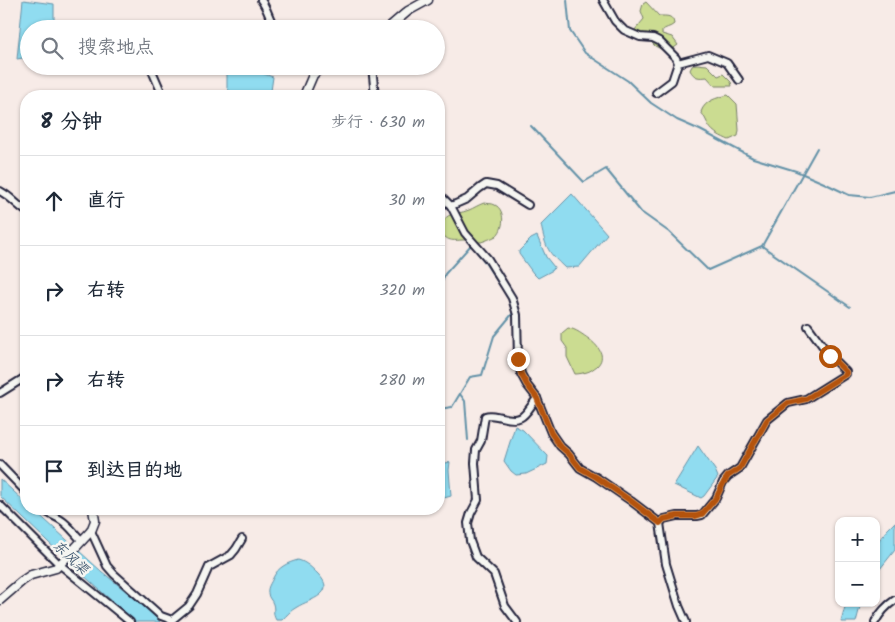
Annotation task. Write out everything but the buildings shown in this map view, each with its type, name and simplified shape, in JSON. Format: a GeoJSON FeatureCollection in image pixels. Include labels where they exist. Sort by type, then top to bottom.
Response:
{"type":"FeatureCollection","features":[{"type":"Feature","properties":{"kind":"street"},"geometry":{"type":"LineString","coordinates":[[261,0],[270,20]]}},
{"type":"Feature","properties":{"kind":"street"},"geometry":{"type":"LineString","coordinates":[[396,20],[428,0]]}},
{"type":"Feature","properties":{"kind":"street"},"geometry":{"type":"LineString","coordinates":[[603,0],[614,21],[624,30],[640,37],[653,38],[676,58],[678,63],[672,82],[656,93]]}},
{"type":"Feature","properties":{"kind":"street"},"geometry":{"type":"LineString","coordinates":[[678,63],[708,55],[727,63],[739,80]]}},
{"type":"Feature","properties":{"kind":"street"},"geometry":{"type":"LineString","coordinates":[[154,75],[160,90]]}},
{"type":"Feature","properties":{"kind":"street"},"geometry":{"type":"LineString","coordinates":[[307,90],[313,75]]}},
{"type":"Feature","properties":{"kind":"street"},"geometry":{"type":"LineString","coordinates":[[373,75],[375,90]]}},
{"type":"Feature","properties":{"kind":"street"},"geometry":{"type":"LineString","coordinates":[[451,206],[467,199],[486,184],[497,186],[528,205]]}},
{"type":"Feature","properties":{"kind":"street"},"geometry":{"type":"LineString","coordinates":[[0,191],[20,207]]}},
{"type":"Feature","properties":{"kind":"street"},"geometry":{"type":"LineString","coordinates":[[445,201],[451,206],[465,233],[488,259],[512,298],[517,316],[518,359],[521,374],[537,398],[551,433],[580,468],[617,491],[660,523],[666,564],[686,622]]}},
{"type":"Feature","properties":{"kind":"street"},"geometry":{"type":"LineString","coordinates":[[660,523],[664,519],[677,516],[696,516],[702,514],[716,498],[728,476],[740,468],[767,420],[788,403],[806,399],[846,374],[808,326]]}},
{"type":"Feature","properties":{"kind":"street"},"geometry":{"type":"LineString","coordinates":[[0,392],[20,380]]}},
{"type":"Feature","properties":{"kind":"street"},"geometry":{"type":"LineString","coordinates":[[517,622],[505,606],[494,574],[476,558],[470,541],[468,523],[470,512],[478,500],[475,463],[476,450],[481,441],[485,416],[490,414],[512,420],[519,419],[537,398]]}},
{"type":"Feature","properties":{"kind":"street"},"geometry":{"type":"LineString","coordinates":[[0,465],[20,486]]}},
{"type":"Feature","properties":{"kind":"street"},"geometry":{"type":"LineString","coordinates":[[0,505],[61,563],[130,622]]}},
{"type":"Feature","properties":{"kind":"street"},"geometry":{"type":"LineString","coordinates":[[52,515],[69,526],[80,543]]}},
{"type":"Feature","properties":{"kind":"street"},"geometry":{"type":"LineString","coordinates":[[0,600],[31,575],[56,568],[91,531],[96,521],[94,515]]}},
{"type":"Feature","properties":{"kind":"street"},"geometry":{"type":"LineString","coordinates":[[91,531],[107,566],[114,574],[163,619],[172,620],[189,606],[210,568],[231,555],[242,539]]}},
{"type":"Feature","properties":{"kind":"street"},"geometry":{"type":"LineString","coordinates":[[875,622],[888,604],[895,600]]}},
{"type":"Feature","properties":{"kind":"green space"},"geometry":{"type":"Polygon","coordinates":[[[646,2],[659,16],[672,19],[674,24],[662,31],[662,34],[672,37],[678,45],[671,50],[655,46],[647,38],[636,37],[634,31],[644,19],[641,11],[643,4],[646,2]]]}},
{"type":"Feature","properties":{"kind":"green space"},"geometry":{"type":"Polygon","coordinates":[[[696,64],[707,65],[718,76],[723,74],[731,82],[732,86],[715,86],[707,77],[695,76],[690,70],[696,64]]]}},
{"type":"Feature","properties":{"kind":"green space"},"geometry":{"type":"Polygon","coordinates":[[[728,95],[737,104],[739,130],[738,136],[729,140],[713,131],[701,112],[708,102],[728,95]]]}},
{"type":"Feature","properties":{"kind":"green space"},"geometry":{"type":"Polygon","coordinates":[[[484,203],[494,204],[501,211],[503,220],[499,233],[483,242],[446,238],[445,219],[450,215],[469,210],[484,203]]]}},
{"type":"Feature","properties":{"kind":"green space"},"geometry":{"type":"Polygon","coordinates":[[[568,328],[577,331],[589,339],[600,351],[600,362],[590,371],[575,374],[567,357],[567,348],[562,341],[562,333],[568,328]]]}},
{"type":"Feature","properties":{"kind":"water"},"geometry":{"type":"Polygon","coordinates":[[[23,0],[54,4],[54,20],[21,20],[23,0]]]}},
{"type":"Feature","properties":{"kind":"water"},"geometry":{"type":"Polygon","coordinates":[[[20,30],[20,58],[17,59],[20,30]]]}},
{"type":"Feature","properties":{"kind":"water"},"geometry":{"type":"Polygon","coordinates":[[[227,75],[267,75],[273,77],[271,90],[229,90],[227,88],[227,75]]]}},
{"type":"Feature","properties":{"kind":"water"},"geometry":{"type":"Polygon","coordinates":[[[572,194],[607,234],[579,267],[565,268],[548,249],[541,225],[572,194]]]}},
{"type":"Feature","properties":{"kind":"water"},"geometry":{"type":"Polygon","coordinates":[[[537,236],[546,257],[554,267],[553,270],[538,278],[519,254],[519,251],[531,239],[537,236]]]}},
{"type":"Feature","properties":{"kind":"water"},"geometry":{"type":"Polygon","coordinates":[[[515,426],[523,430],[548,456],[547,464],[526,474],[516,475],[511,471],[504,461],[515,426]]]}},
{"type":"Feature","properties":{"kind":"water"},"geometry":{"type":"Polygon","coordinates":[[[698,446],[718,477],[701,498],[674,485],[698,446]]]}},
{"type":"Feature","properties":{"kind":"water"},"geometry":{"type":"Polygon","coordinates":[[[450,462],[449,470],[451,496],[445,498],[445,463],[450,462]]]}},
{"type":"Feature","properties":{"kind":"water","name":"东风渠"},"geometry":{"type":"Polygon","coordinates":[[[0,479],[20,497],[20,515],[40,515],[101,571],[150,611],[160,622],[135,622],[70,563],[0,496],[0,479]]]}},
{"type":"Feature","properties":{"kind":"water"},"geometry":{"type":"Polygon","coordinates":[[[895,522],[895,550],[880,569],[880,539],[895,522]]]}},
{"type":"Feature","properties":{"kind":"water"},"geometry":{"type":"Polygon","coordinates":[[[298,560],[311,567],[318,574],[325,586],[324,591],[295,608],[282,620],[276,620],[273,604],[268,595],[269,587],[280,568],[298,560]]]}},
{"type":"Feature","properties":{"kind":"water"},"geometry":{"type":"Polygon","coordinates":[[[845,607],[860,607],[856,622],[841,622],[845,607]]]}},
{"type":"Feature","properties":{"kind":"waterway"},"geometry":{"type":"LineString","coordinates":[[567,0],[570,31],[585,53],[628,81],[651,103],[677,120],[753,158],[796,171],[849,195],[870,197],[895,191]]}},
{"type":"Feature","properties":{"kind":"waterway"},"geometry":{"type":"LineString","coordinates":[[531,126],[584,182],[606,169],[641,212],[669,232],[708,270],[762,246],[817,148]]}},
{"type":"Feature","properties":{"kind":"waterway"},"geometry":{"type":"LineString","coordinates":[[445,205],[449,208]]}},
{"type":"Feature","properties":{"kind":"waterway"},"geometry":{"type":"LineString","coordinates":[[469,242],[501,287]]}},
{"type":"Feature","properties":{"kind":"waterway"},"geometry":{"type":"LineString","coordinates":[[445,274],[471,245]]}},
{"type":"Feature","properties":{"kind":"waterway"},"geometry":{"type":"LineString","coordinates":[[762,246],[850,307]]}},
{"type":"Feature","properties":{"kind":"waterway"},"geometry":{"type":"LineString","coordinates":[[445,408],[452,407],[470,377],[482,375],[494,336],[513,313],[508,297]]}},
{"type":"Feature","properties":{"kind":"waterway"},"geometry":{"type":"LineString","coordinates":[[460,394],[465,401],[468,440]]}},
{"type":"Feature","properties":{"kind":"route"},"geometry":{"type":"LineString","coordinates":[[518,359],[521,374],[537,398],[551,433],[560,446],[580,468],[631,501],[660,523],[664,519],[677,516],[696,516],[702,514],[716,498],[728,476],[740,468],[767,420],[788,403],[813,396],[846,374],[830,356]]}}]}
